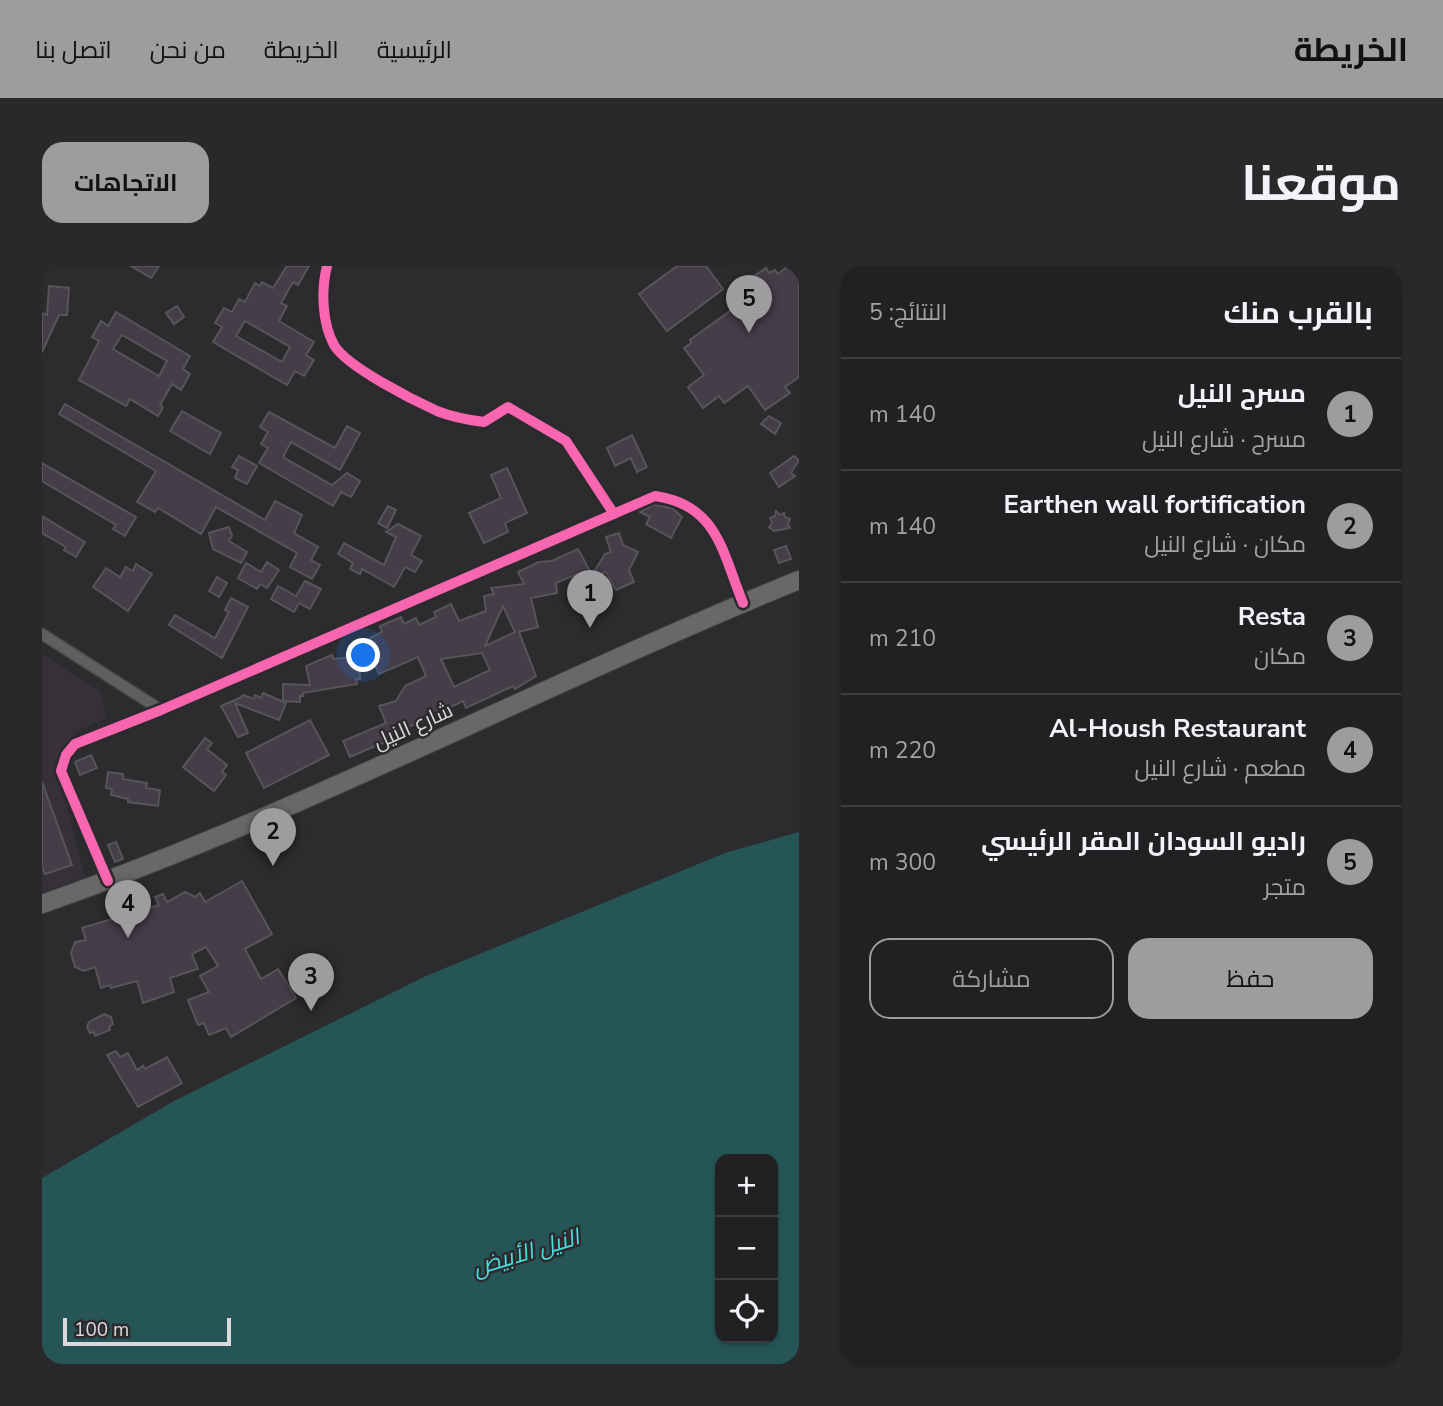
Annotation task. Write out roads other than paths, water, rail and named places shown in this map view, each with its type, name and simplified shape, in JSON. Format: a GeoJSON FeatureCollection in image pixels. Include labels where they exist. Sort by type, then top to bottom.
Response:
{"type":"FeatureCollection","features":[{"type":"Feature","properties":{"kind":"main road","name":"شارع النيل"},"geometry":{"type":"LineString","coordinates":[[42,904],[223,835],[799,580]]}},
{"type":"Feature","properties":{"kind":"street"},"geometry":{"type":"LineString","coordinates":[[327,266],[324,291],[327,324],[335,348],[348,360],[439,411],[484,422],[508,407],[566,441],[614,514]]}},
{"type":"Feature","properties":{"kind":"street"},"geometry":{"type":"LineString","coordinates":[[108,881],[61,771],[66,755],[75,744],[655,496],[676,499],[699,512],[712,529],[743,603]]}},
{"type":"Feature","properties":{"kind":"street"},"geometry":{"type":"LineString","coordinates":[[42,634],[161,709]]}},
{"type":"Feature","properties":{"kind":"water","name":"النيل الأبيض"},"geometry":{"type":"Polygon","coordinates":[[[799,832],[799,1364],[42,1364],[42,1178],[174,1101],[426,976],[725,853],[799,832]]]}},
{"type":"Feature","properties":{"kind":"place","name":"راديو السودان المقر الرئيسي"},"geometry":{"type":"Point","coordinates":[749,333]}},
{"type":"Feature","properties":{"kind":"place","name":"مسرح النيل"},"geometry":{"type":"Point","coordinates":[590,628]}},
{"type":"Feature","properties":{"kind":"place","name":"Earthen wall fortification"},"geometry":{"type":"Point","coordinates":[273,866]}},
{"type":"Feature","properties":{"kind":"place","name":"Al-Housh Restaurant"},"geometry":{"type":"Point","coordinates":[128,938]}},
{"type":"Feature","properties":{"kind":"place","name":"Resta"},"geometry":{"type":"Point","coordinates":[311,1011]}}]}
